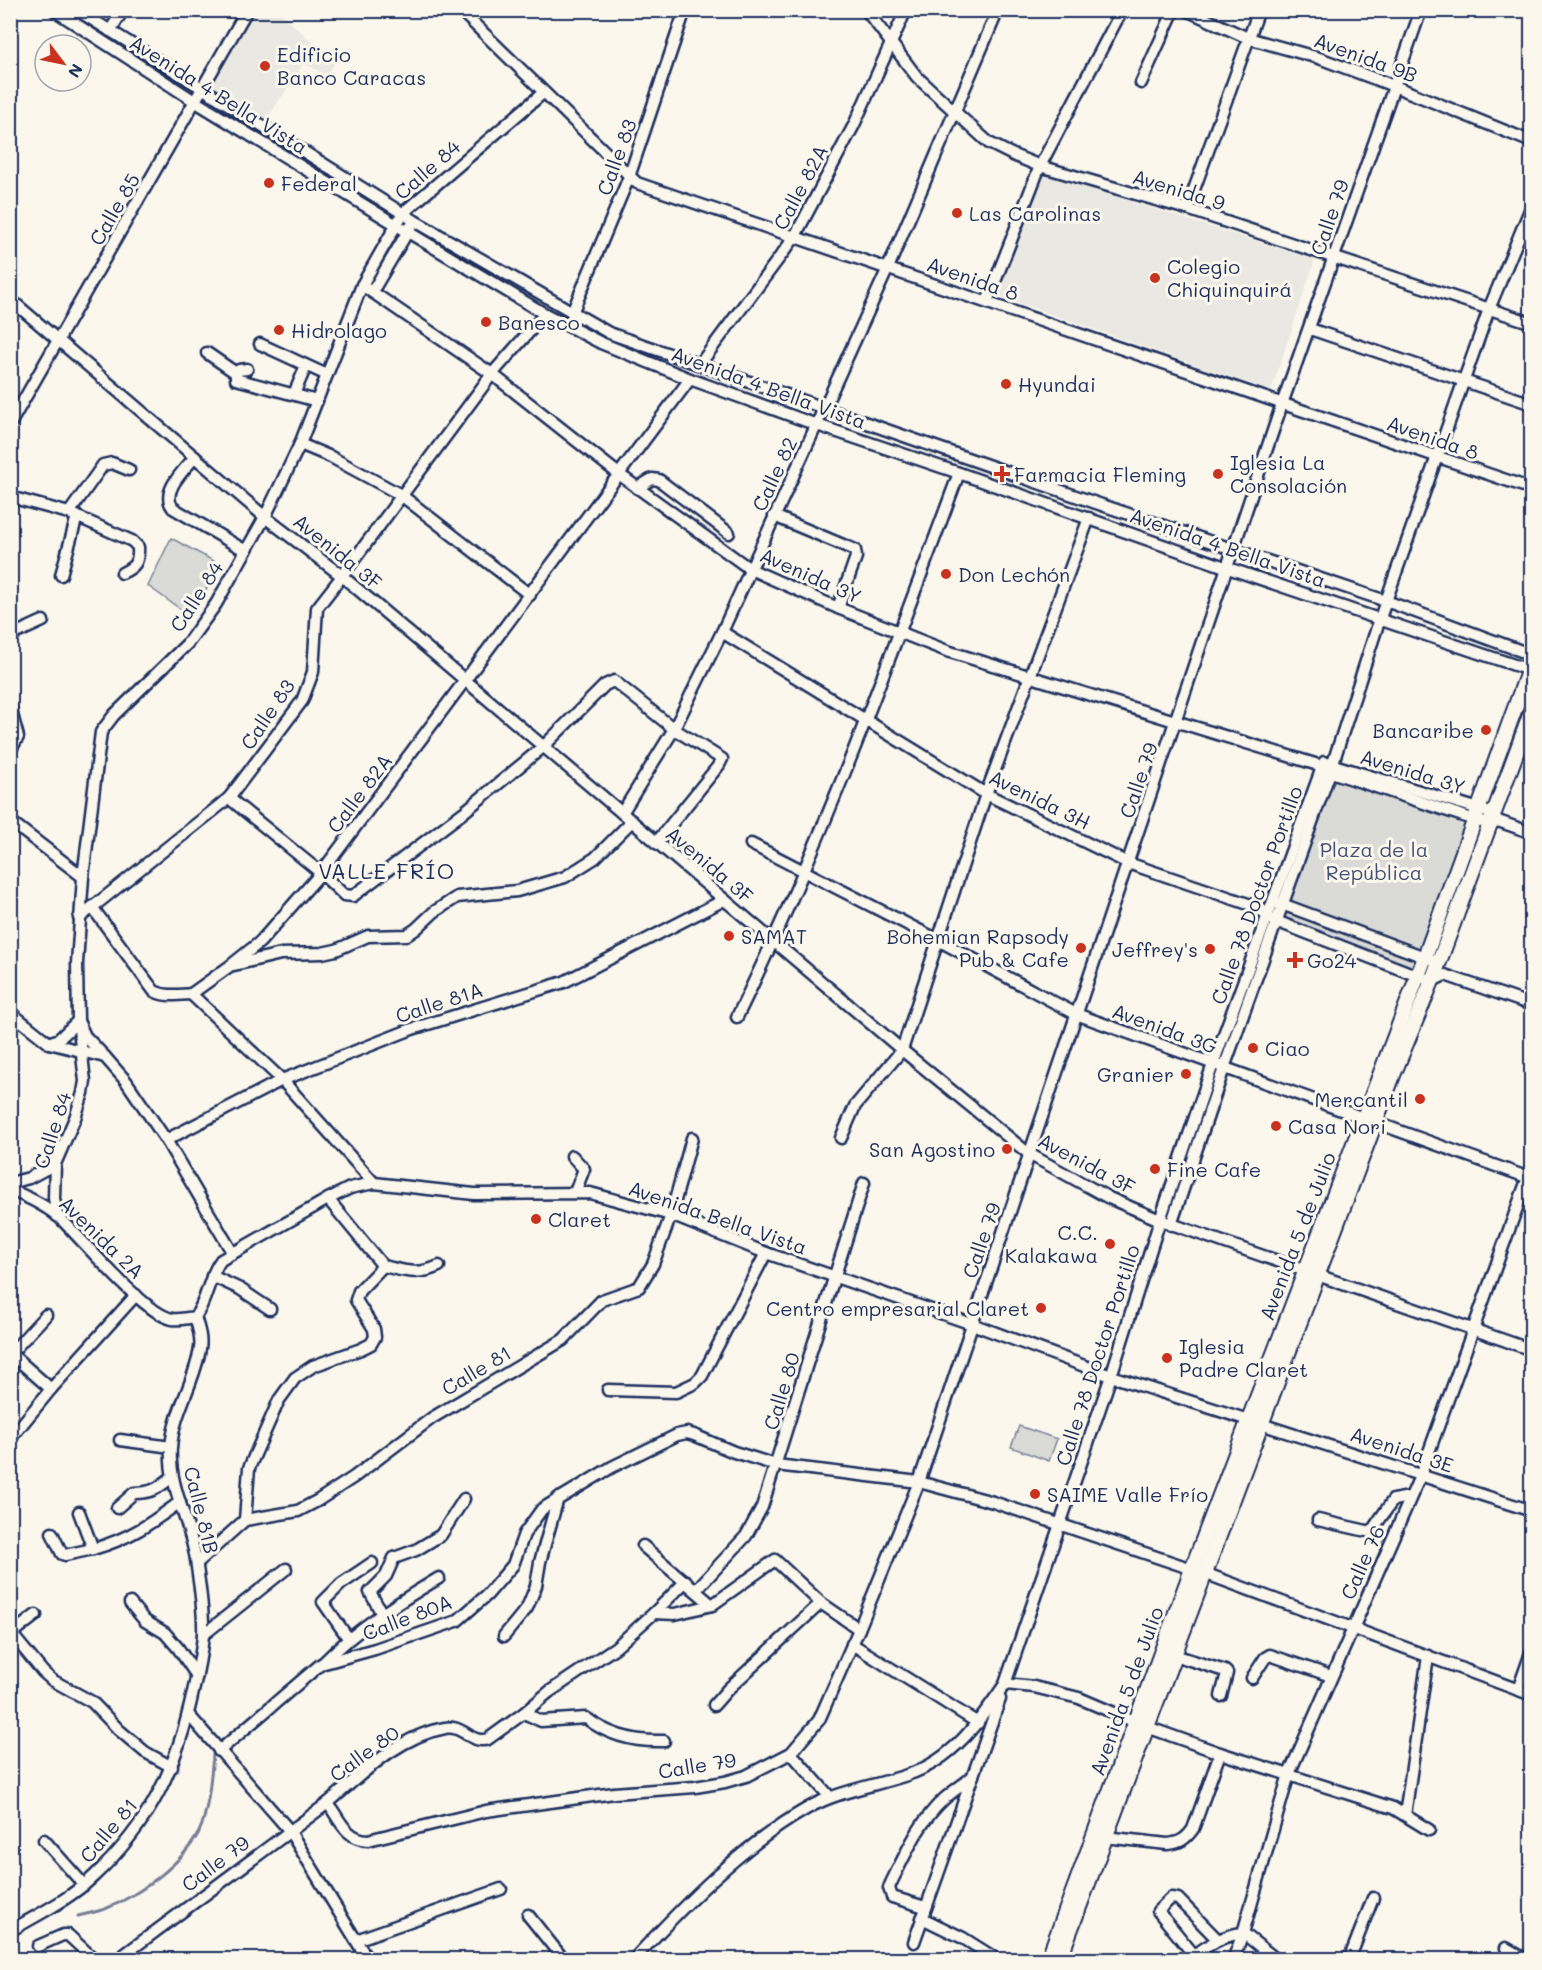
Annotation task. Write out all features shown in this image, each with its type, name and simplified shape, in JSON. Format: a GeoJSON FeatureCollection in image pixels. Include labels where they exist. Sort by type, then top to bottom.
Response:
{"type":"FeatureCollection","features":[{"type":"Feature","properties":{"kind":"main road","name":"Avenida 5 de Julio"},"geometry":{"type":"LineString","coordinates":[[1486,818],[1530,667]]}},
{"type":"Feature","properties":{"kind":"main road","name":"Avenida 5 de Julio"},"geometry":{"type":"LineString","coordinates":[[1048,1959],[1141,1724],[1369,1121],[1418,976],[1432,960],[1486,818],[1532,710]]}},
{"type":"Feature","properties":{"kind":"main road","name":"Avenida 5 de Julio"},"geometry":{"type":"LineString","coordinates":[[1369,1121],[1432,981],[1432,960]]}},
{"type":"Feature","properties":{"kind":"main road","name":"Avenida 5 de Julio"},"geometry":{"type":"LineString","coordinates":[[1059,1959],[1105,1838],[1141,1724],[1174,1655],[1198,1571]]}},
{"type":"Feature","properties":{"kind":"street","name":"Avenida 4 Bella Vista"},"geometry":{"type":"LineString","coordinates":[[54,10],[196,102],[395,225],[545,314],[601,343],[690,379],[817,425],[1228,568],[1530,667]]}},
{"type":"Feature","properties":{"kind":"street","name":"Avenida 4 Bella Vista"},"geometry":{"type":"LineString","coordinates":[[77,10],[403,213],[609,333],[1386,601],[1532,655]]}},
{"type":"Feature","properties":{"kind":"street"},"geometry":{"type":"LineString","coordinates":[[110,31],[123,10]]}},
{"type":"Feature","properties":{"kind":"street","name":"Calle 85"},"geometry":{"type":"LineString","coordinates":[[10,424],[247,10]]}},
{"type":"Feature","properties":{"kind":"street","name":"Avenida 8"},"geometry":{"type":"LineString","coordinates":[[460,10],[637,183],[1532,489]]}},
{"type":"Feature","properties":{"kind":"street","name":"Calle 83"},"geometry":{"type":"LineString","coordinates":[[572,313],[629,177],[685,10]]}},
{"type":"Feature","properties":{"kind":"street","name":"Avenida 9"},"geometry":{"type":"LineString","coordinates":[[866,10],[891,46],[917,77],[989,143],[1040,166],[1187,209],[1532,323]]}},
{"type":"Feature","properties":{"kind":"street","name":"Calle 82A"},"geometry":{"type":"LineString","coordinates":[[700,364],[794,238],[854,125],[906,10]]}},
{"type":"Feature","properties":{"kind":"street","name":"Calle 82"},"geometry":{"type":"LineString","coordinates":[[622,813],[674,729],[722,632],[888,268],[998,10]]}},
{"type":"Feature","properties":{"kind":"street"},"geometry":{"type":"LineString","coordinates":[[987,302],[1040,166],[1122,10]]}},
{"type":"Feature","properties":{"kind":"street"},"geometry":{"type":"LineString","coordinates":[[1141,83],[1174,10]]}},
{"type":"Feature","properties":{"kind":"street","name":"Avenida 9B"},"geometry":{"type":"LineString","coordinates":[[1186,10],[1248,38],[1319,58],[1532,142]]}},
{"type":"Feature","properties":{"kind":"street"},"geometry":{"type":"LineString","coordinates":[[1187,209],[1259,10]]}},
{"type":"Feature","properties":{"kind":"street","name":"Calle 79"},"geometry":{"type":"LineString","coordinates":[[117,1959],[328,1803],[348,1834],[360,1840],[368,1840],[486,1811],[614,1793],[695,1787],[725,1782],[746,1776],[791,1753],[819,1720],[920,1482],[1282,404],[1421,10]]}},
{"type":"Feature","properties":{"kind":"street","name":"Calle 84"},"geometry":{"type":"LineString","coordinates":[[57,1216],[54,1198],[55,1164],[75,1118],[85,1081],[78,1021],[76,963],[83,877],[101,732],[114,715],[187,644],[216,604],[265,517],[300,444],[362,285],[403,213],[543,93]]}},
{"type":"Feature","properties":{"kind":"street","name":"Calle 78 Doctor Portillo"},"geometry":{"type":"LineString","coordinates":[[633,1959],[696,1894],[737,1857],[774,1830],[830,1797],[909,1774],[951,1751],[978,1723],[1005,1684],[1111,1376],[1160,1221],[1279,903],[1325,766],[1489,309],[1532,205]]}},
{"type":"Feature","properties":{"kind":"street","name":"Calle 84"},"geometry":{"type":"LineString","coordinates":[[372,292],[415,220]]}},
{"type":"Feature","properties":{"kind":"street","name":"Avenida 3Y"},"geometry":{"type":"LineString","coordinates":[[362,285],[492,374],[637,488],[750,569],[838,608],[947,651],[1325,766],[1532,833]]}},
{"type":"Feature","properties":{"kind":"street","name":"Avenida 3F"},"geometry":{"type":"LineString","coordinates":[[10,299],[265,517],[342,576],[902,1050],[1029,1154],[1109,1198],[1160,1221],[1532,1350]]}},
{"type":"Feature","properties":{"kind":"street","name":"Calle 83"},"geometry":{"type":"LineString","coordinates":[[79,918],[229,798],[302,701],[313,672],[317,608],[492,374],[545,314]]}},
{"type":"Feature","properties":{"kind":"street"},"geometry":{"type":"LineString","coordinates":[[1310,329],[1532,404]]}},
{"type":"Feature","properties":{"kind":"street"},"geometry":{"type":"LineString","coordinates":[[260,344],[327,375]]}},
{"type":"Feature","properties":{"kind":"street"},"geometry":{"type":"LineString","coordinates":[[207,353],[242,371],[236,379],[238,380],[317,400]]}},
{"type":"Feature","properties":{"kind":"street"},"geometry":{"type":"LineString","coordinates":[[294,394],[306,366]]}},
{"type":"Feature","properties":{"kind":"street","name":"Calle 82A"},"geometry":{"type":"LineString","coordinates":[[190,994],[260,942],[321,873],[690,379]]}},
{"type":"Feature","properties":{"kind":"street"},"geometry":{"type":"LineString","coordinates":[[300,444],[331,457],[402,495],[530,595]]}},
{"type":"Feature","properties":{"kind":"street"},"geometry":{"type":"LineString","coordinates":[[195,457],[170,490],[169,503],[173,508],[246,551]]}},
{"type":"Feature","properties":{"kind":"street"},"geometry":{"type":"LineString","coordinates":[[61,575],[73,514],[103,465],[112,463],[129,470]]}},
{"type":"Feature","properties":{"kind":"street"},"geometry":{"type":"LineString","coordinates":[[736,1017],[774,940],[804,871],[900,633],[959,473]]}},
{"type":"Feature","properties":{"kind":"street"},"geometry":{"type":"LineString","coordinates":[[637,488],[652,479],[659,480],[729,533]]}},
{"type":"Feature","properties":{"kind":"street"},"geometry":{"type":"LineString","coordinates":[[10,497],[73,514],[132,540],[138,547],[139,560],[133,568],[122,573]]}},
{"type":"Feature","properties":{"kind":"street"},"geometry":{"type":"LineString","coordinates":[[774,516],[855,550],[856,557],[838,608]]}},
{"type":"Feature","properties":{"kind":"street"},"geometry":{"type":"LineString","coordinates":[[841,1138],[855,1106],[902,1050],[986,794],[1089,518]]}},
{"type":"Feature","properties":{"kind":"street"},"geometry":{"type":"LineString","coordinates":[[10,636],[44,621]]}},
{"type":"Feature","properties":{"kind":"street","name":"Avenida 3H"},"geometry":{"type":"LineString","coordinates":[[722,632],[866,718],[986,794],[1128,862],[1260,908]]}},
{"type":"Feature","properties":{"kind":"street"},"geometry":{"type":"LineString","coordinates":[[229,798],[321,873],[344,895],[352,896],[464,812],[543,747],[605,685],[614,681],[674,729],[720,756],[721,762],[656,843]]}},
{"type":"Feature","properties":{"kind":"street"},"geometry":{"type":"LineString","coordinates":[[10,707],[18,737],[10,751]]}},
{"type":"Feature","properties":{"kind":"street"},"geometry":{"type":"LineString","coordinates":[[10,821],[83,877]]}},
{"type":"Feature","properties":{"kind":"street"},"geometry":{"type":"LineString","coordinates":[[230,966],[281,954],[322,953],[336,950],[368,936],[407,935],[434,912],[457,897],[517,891],[565,877],[595,858],[632,821]]}},
{"type":"Feature","properties":{"kind":"street","name":"Avenida 3G"},"geometry":{"type":"LineString","coordinates":[[751,844],[1076,1014],[1369,1121],[1530,1174]]}},
{"type":"Feature","properties":{"kind":"street","name":"Calle 81A"},"geometry":{"type":"LineString","coordinates":[[166,1140],[282,1080],[429,1023],[564,982],[724,900]]}},
{"type":"Feature","properties":{"kind":"street"},"geometry":{"type":"LineString","coordinates":[[1260,908],[1279,903],[1432,960],[1445,975],[1532,1005]]}},
{"type":"Feature","properties":{"kind":"street"},"geometry":{"type":"LineString","coordinates":[[92,907],[154,991],[168,995],[190,994],[282,1080],[374,1183]]}},
{"type":"Feature","properties":{"kind":"street"},"geometry":{"type":"LineString","coordinates":[[1260,908],[1272,920],[1418,976],[1432,981],[1445,975]]}},
{"type":"Feature","properties":{"kind":"street"},"geometry":{"type":"LineString","coordinates":[[10,1012],[49,1043],[105,1057]]}},
{"type":"Feature","properties":{"kind":"street"},"geometry":{"type":"LineString","coordinates":[[49,1043],[59,1039],[78,1021],[85,1036],[126,1081],[166,1140],[232,1252]]}},
{"type":"Feature","properties":{"kind":"street","name":"Calle 78 Doctor Portillo"},"geometry":{"type":"LineString","coordinates":[[1171,1225],[1218,1066]]}},
{"type":"Feature","properties":{"kind":"street","name":"Calle 81"},"geometry":{"type":"LineString","coordinates":[[245,1520],[307,1507],[354,1477],[432,1418],[563,1340],[602,1300],[639,1287],[653,1264],[671,1215],[692,1138]]}},
{"type":"Feature","properties":{"kind":"street"},"geometry":{"type":"LineString","coordinates":[[572,1156],[584,1169],[574,1192]]}},
{"type":"Feature","properties":{"kind":"street"},"geometry":{"type":"LineString","coordinates":[[10,1183],[29,1178],[55,1164]]}},
{"type":"Feature","properties":{"kind":"street","name":"Calle 76"},"geometry":{"type":"LineString","coordinates":[[1233,1959],[1243,1933],[1289,1774],[1421,1474],[1530,1174]]}},
{"type":"Feature","properties":{"kind":"street","name":"Avenida Bella Vista"},"geometry":{"type":"LineString","coordinates":[[195,1317],[206,1299],[212,1276],[221,1260],[350,1188],[374,1183],[474,1194],[590,1193],[671,1215],[766,1253],[972,1324],[1111,1376],[1255,1422]]}},
{"type":"Feature","properties":{"kind":"street","name":"Calle 80"},"geometry":{"type":"LineString","coordinates":[[696,1590],[746,1536],[762,1507],[864,1183]]}},
{"type":"Feature","properties":{"kind":"street","name":"Avenida 2A"},"geometry":{"type":"LineString","coordinates":[[10,1190],[28,1197],[57,1216],[136,1295],[158,1313],[172,1319],[195,1317]]}},
{"type":"Feature","properties":{"kind":"street"},"geometry":{"type":"LineString","coordinates":[[328,1199],[383,1266],[411,1272],[426,1272],[440,1266]]}},
{"type":"Feature","properties":{"kind":"street"},"geometry":{"type":"LineString","coordinates":[[608,1390],[676,1392],[695,1383],[702,1376],[766,1253]]}},
{"type":"Feature","properties":{"kind":"street"},"geometry":{"type":"LineString","coordinates":[[197,1563],[245,1520],[249,1468],[279,1400],[295,1378],[313,1366],[371,1344],[375,1337],[374,1329],[356,1300],[360,1291],[383,1266]]}},
{"type":"Feature","properties":{"kind":"street"},"geometry":{"type":"LineString","coordinates":[[212,1276],[240,1289],[270,1309]]}},
{"type":"Feature","properties":{"kind":"street"},"geometry":{"type":"LineString","coordinates":[[10,1439],[51,1389],[136,1295]]}},
{"type":"Feature","properties":{"kind":"street"},"geometry":{"type":"LineString","coordinates":[[46,1314],[11,1353],[51,1389]]}},
{"type":"Feature","properties":{"kind":"street","name":"Calle 81B"},"geometry":{"type":"LineString","coordinates":[[188,1714],[203,1635],[197,1563],[172,1477],[171,1447],[181,1403],[200,1348],[195,1317]]}},
{"type":"Feature","properties":{"kind":"street","name":"Avenida 3E"},"geometry":{"type":"LineString","coordinates":[[1255,1422],[1532,1510]]}},
{"type":"Feature","properties":{"kind":"street","name":"Calle 80A"},"geometry":{"type":"LineString","coordinates":[[219,1750],[321,1664],[375,1649],[457,1621],[487,1595],[513,1565],[524,1534],[542,1509],[612,1467],[677,1435],[687,1433],[734,1452],[776,1465],[920,1482],[993,1502],[1198,1571],[1532,1695]]}},
{"type":"Feature","properties":{"kind":"street"},"geometry":{"type":"LineString","coordinates":[[120,1440],[171,1447]]}},
{"type":"Feature","properties":{"kind":"street"},"geometry":{"type":"LineString","coordinates":[[117,1508],[134,1493],[145,1494],[157,1489],[172,1477]]}},
{"type":"Feature","properties":{"kind":"street"},"geometry":{"type":"LineString","coordinates":[[1318,1520],[1371,1532],[1393,1500],[1410,1497]]}},
{"type":"Feature","properties":{"kind":"street"},"geometry":{"type":"LineString","coordinates":[[504,1636],[527,1608],[537,1586],[540,1562],[558,1498]]}},
{"type":"Feature","properties":{"kind":"street"},"geometry":{"type":"LineString","coordinates":[[382,1614],[370,1593],[386,1576],[394,1558],[416,1550],[441,1535],[464,1499]]}},
{"type":"Feature","properties":{"kind":"street"},"geometry":{"type":"LineString","coordinates":[[52,1533],[65,1555],[93,1549],[118,1542],[149,1525],[180,1502]]}},
{"type":"Feature","properties":{"kind":"street"},"geometry":{"type":"LineString","coordinates":[[79,1512],[93,1549]]}},
{"type":"Feature","properties":{"kind":"street"},"geometry":{"type":"LineString","coordinates":[[643,1546],[712,1605]]}},
{"type":"Feature","properties":{"kind":"street"},"geometry":{"type":"LineString","coordinates":[[654,1613],[675,1614],[712,1605],[775,1560],[821,1603],[859,1629]]}},
{"type":"Feature","properties":{"kind":"street"},"geometry":{"type":"LineString","coordinates":[[348,1638],[324,1602],[341,1584],[372,1563]]}},
{"type":"Feature","properties":{"kind":"street"},"geometry":{"type":"LineString","coordinates":[[203,1635],[286,1569]]}},
{"type":"Feature","properties":{"kind":"street"},"geometry":{"type":"LineString","coordinates":[[321,1664],[348,1638],[439,1578]]}},
{"type":"Feature","properties":{"kind":"street","name":"Calle 80"},"geometry":{"type":"LineString","coordinates":[[328,1803],[379,1760],[419,1736],[445,1727],[453,1727],[482,1742],[488,1739],[549,1692],[616,1647],[686,1581]]}},
{"type":"Feature","properties":{"kind":"street"},"geometry":{"type":"LineString","coordinates":[[714,1705],[728,1689],[821,1603]]}},
{"type":"Feature","properties":{"kind":"street"},"geometry":{"type":"LineString","coordinates":[[130,1604],[145,1621],[165,1634],[197,1676]]}},
{"type":"Feature","properties":{"kind":"street"},"geometry":{"type":"LineString","coordinates":[[36,1615],[11,1634],[43,1672],[52,1680],[92,1702],[119,1730],[145,1752],[172,1767]]}},
{"type":"Feature","properties":{"kind":"street"},"geometry":{"type":"LineString","coordinates":[[852,1644],[978,1723]]}},
{"type":"Feature","properties":{"kind":"street"},"geometry":{"type":"LineString","coordinates":[[1518,1690],[1532,1650]]}},
{"type":"Feature","properties":{"kind":"street"},"geometry":{"type":"LineString","coordinates":[[1174,1655],[1225,1671],[1227,1673],[1221,1696]]}},
{"type":"Feature","properties":{"kind":"street"},"geometry":{"type":"LineString","coordinates":[[1252,1678],[1265,1658],[1270,1655],[1331,1676]]}},
{"type":"Feature","properties":{"kind":"street"},"geometry":{"type":"LineString","coordinates":[[1405,1815],[1428,1656]]}},
{"type":"Feature","properties":{"kind":"street"},"geometry":{"type":"LineString","coordinates":[[914,1942],[1005,1684],[1034,1687],[1078,1698],[1220,1753],[1393,1808],[1429,1830]]}},
{"type":"Feature","properties":{"kind":"street"},"geometry":{"type":"LineString","coordinates":[[524,1713],[541,1721],[586,1718],[597,1726],[631,1740],[664,1741]]}},
{"type":"Feature","properties":{"kind":"street"},"geometry":{"type":"LineString","coordinates":[[188,1714],[289,1830],[368,1959]]}},
{"type":"Feature","properties":{"kind":"street","name":"Calle 81"},"geometry":{"type":"LineString","coordinates":[[10,1931],[74,1893],[113,1856],[146,1815],[162,1790],[172,1767],[188,1714]]}},
{"type":"Feature","properties":{"kind":"street"},"geometry":{"type":"LineString","coordinates":[[791,1753],[830,1797]]}},
{"type":"Feature","properties":{"kind":"street"},"geometry":{"type":"LineString","coordinates":[[1105,1838],[1177,1844],[1187,1837],[1220,1753]]}},
{"type":"Feature","properties":{"kind":"street"},"geometry":{"type":"LineString","coordinates":[[974,1776],[943,1800],[931,1813],[918,1831],[889,1888],[892,1897],[924,1912],[998,1959]]}},
{"type":"Feature","properties":{"kind":"street"},"geometry":{"type":"LineString","coordinates":[[44,1840],[84,1885]]}},
{"type":"Feature","properties":{"kind":"street"},"geometry":{"type":"LineString","coordinates":[[356,1940],[501,1889]]}},
{"type":"Feature","properties":{"kind":"street"},"geometry":{"type":"LineString","coordinates":[[1218,1940],[1178,1899],[1171,1898],[1158,1911],[1191,1957],[1229,1934],[1243,1933],[1277,1959]]}},
{"type":"Feature","properties":{"kind":"street"},"geometry":{"type":"LineString","coordinates":[[1349,1959],[1373,1898]]}},
{"type":"Feature","properties":{"kind":"street"},"geometry":{"type":"LineString","coordinates":[[528,1915],[564,1959]]}},
{"type":"Feature","properties":{"kind":"street"},"geometry":{"type":"LineString","coordinates":[[38,1946],[68,1935],[95,1959]]}},
{"type":"Feature","properties":{"kind":"street"},"geometry":{"type":"LineString","coordinates":[[1506,1948],[1527,1959]]}},
{"type":"Feature","properties":{"kind":"shaded area"},"geometry":{"type":"Polygon","coordinates":[[[254,11],[278,11],[335,63],[326,75],[304,63],[265,122],[209,88],[254,11]]]}},
{"type":"Feature","properties":{"kind":"shaded area","name":"Colegio Chiquinquirá"},"geometry":{"type":"Polygon","coordinates":[[[1038,172],[1315,260],[1271,391],[996,295],[1038,172]]]}},
{"type":"Feature","properties":{"kind":"green space"},"geometry":{"type":"Polygon","coordinates":[[[171,538],[221,565],[190,616],[148,586],[171,538]]]}},
{"type":"Feature","properties":{"kind":"green space","name":"Plaza de la República"},"geometry":{"type":"Polygon","coordinates":[[[1328,767],[1472,810],[1411,976],[1273,922],[1328,767]]]}},
{"type":"Feature","properties":{"kind":"green space"},"geometry":{"type":"Polygon","coordinates":[[[1019,1426],[1057,1439],[1049,1461],[1011,1447],[1019,1426]]]}},
{"type":"Feature","properties":{"kind":"waterway"},"geometry":{"type":"LineString","coordinates":[[78,1916],[105,1909],[131,1896],[158,1878],[182,1856],[199,1832],[205,1815],[213,1755]]}},
{"type":"Feature","properties":{"kind":"place","name":"Edificio Banco Caracas"},"geometry":{"type":"Point","coordinates":[265,66]}},
{"type":"Feature","properties":{"kind":"place","name":"Federal"},"geometry":{"type":"Point","coordinates":[269,183]}},
{"type":"Feature","properties":{"kind":"place","name":"Las Carolinas"},"geometry":{"type":"Point","coordinates":[957,213]}},
{"type":"Feature","properties":{"kind":"place","name":"Colegio Chiquinquirá"},"geometry":{"type":"Point","coordinates":[1155,278]}},
{"type":"Feature","properties":{"kind":"place","name":"Banesco"},"geometry":{"type":"Point","coordinates":[486,322]}},
{"type":"Feature","properties":{"kind":"place","name":"Hidrolago"},"geometry":{"type":"Point","coordinates":[279,330]}},
{"type":"Feature","properties":{"kind":"place","name":"Hyundai"},"geometry":{"type":"Point","coordinates":[1006,384]}},
{"type":"Feature","properties":{"kind":"place","name":"Farmacia Fleming"},"geometry":{"type":"Point","coordinates":[1002,474]}},
{"type":"Feature","properties":{"kind":"place","name":"Iglesia La Consolación"},"geometry":{"type":"Point","coordinates":[1218,474]}},
{"type":"Feature","properties":{"kind":"place","name":"Don Lechón"},"geometry":{"type":"Point","coordinates":[946,574]}},
{"type":"Feature","properties":{"kind":"place","name":"Bancaribe"},"geometry":{"type":"Point","coordinates":[1486,730]}},
{"type":"Feature","properties":{"kind":"place","name":"SAMAT"},"geometry":{"type":"Point","coordinates":[729,936]}},
{"type":"Feature","properties":{"kind":"place","name":"Bohemian Rapsody Pub & Cafe"},"geometry":{"type":"Point","coordinates":[1081,948]}},
{"type":"Feature","properties":{"kind":"place","name":"Jeffrey's"},"geometry":{"type":"Point","coordinates":[1210,949]}},
{"type":"Feature","properties":{"kind":"place","name":"Go24"},"geometry":{"type":"Point","coordinates":[1295,960]}},
{"type":"Feature","properties":{"kind":"place","name":"Ciao"},"geometry":{"type":"Point","coordinates":[1253,1048]}},
{"type":"Feature","properties":{"kind":"place","name":"Granier"},"geometry":{"type":"Point","coordinates":[1186,1074]}},
{"type":"Feature","properties":{"kind":"place","name":"Mercantil"},"geometry":{"type":"Point","coordinates":[1420,1099]}},
{"type":"Feature","properties":{"kind":"place","name":"Casa Nori"},"geometry":{"type":"Point","coordinates":[1276,1126]}},
{"type":"Feature","properties":{"kind":"place","name":"San Agostino"},"geometry":{"type":"Point","coordinates":[1007,1149]}},
{"type":"Feature","properties":{"kind":"place","name":"Fine Cafe"},"geometry":{"type":"Point","coordinates":[1155,1169]}},
{"type":"Feature","properties":{"kind":"place","name":"Claret"},"geometry":{"type":"Point","coordinates":[536,1219]}},
{"type":"Feature","properties":{"kind":"place","name":"C.C. Kalakawa"},"geometry":{"type":"Point","coordinates":[1110,1244]}},
{"type":"Feature","properties":{"kind":"place","name":"Centro empresarial Claret"},"geometry":{"type":"Point","coordinates":[1041,1308]}},
{"type":"Feature","properties":{"kind":"place","name":"Iglesia Padre Claret"},"geometry":{"type":"Point","coordinates":[1167,1358]}},
{"type":"Feature","properties":{"kind":"place","name":"SAIME Valle Frío"},"geometry":{"type":"Point","coordinates":[1035,1494]}},
{"type":"Feature","properties":{"kind":"district","name":"VALLE FRÍO"},"geometry":{"type":"Point","coordinates":[387,870]}}]}
